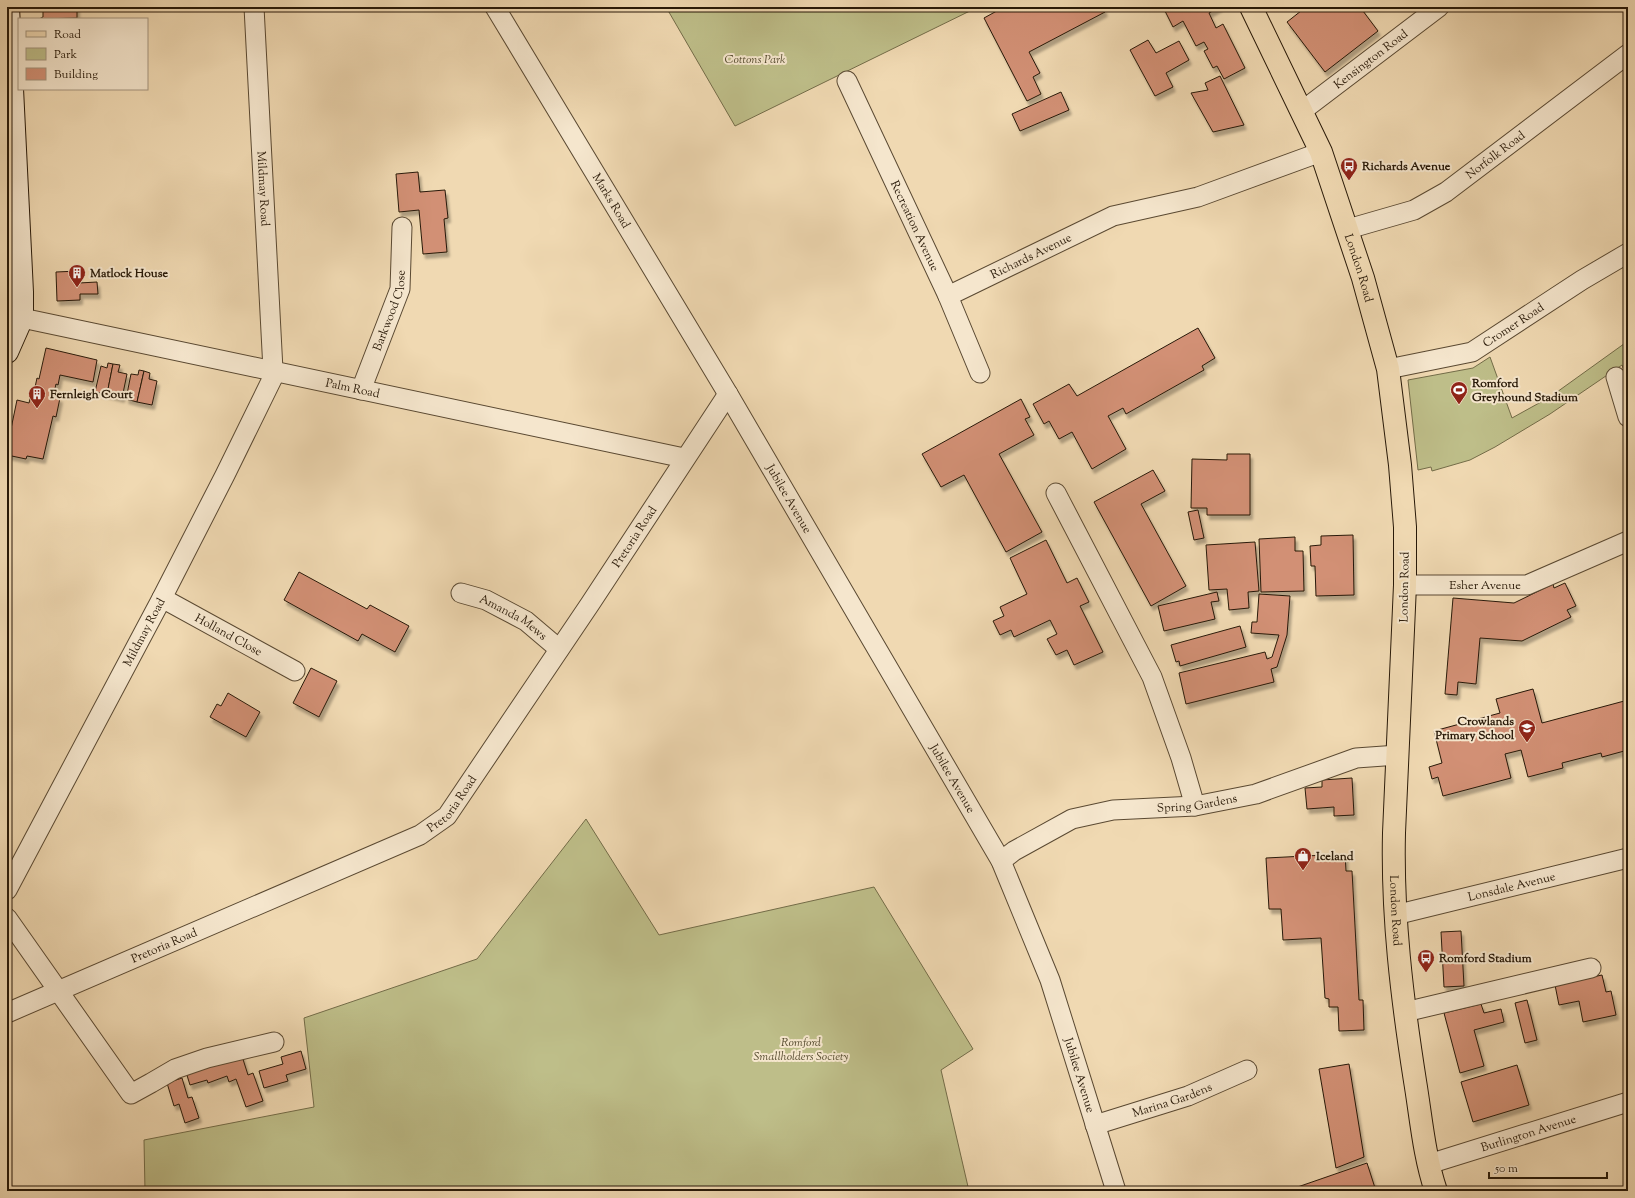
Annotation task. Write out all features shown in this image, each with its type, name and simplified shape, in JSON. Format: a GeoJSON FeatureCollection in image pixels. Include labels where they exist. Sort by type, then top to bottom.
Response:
{"type":"FeatureCollection","features":[{"type":"Feature","properties":{"kind":"main road","name":"London Road"},"geometry":{"type":"LineString","coordinates":[[1251,7],[1321,152],[1348,229],[1376,322],[1388,369],[1400,465],[1405,527],[1406,585],[1393,872],[1395,915],[1404,1012],[1424,1140],[1436,1191]]}},
{"type":"Feature","properties":{"kind":"street"},"geometry":{"type":"LineString","coordinates":[[7,352],[22,318],[8,7]]}},
{"type":"Feature","properties":{"kind":"street","name":"Mildmay Road"},"geometry":{"type":"LineString","coordinates":[[7,890],[162,598],[225,475],[275,371],[254,7]]}},
{"type":"Feature","properties":{"kind":"street","name":"Marks Road"},"geometry":{"type":"LineString","coordinates":[[495,7],[728,394]]}},
{"type":"Feature","properties":{"kind":"street","name":"Kensington Road"},"geometry":{"type":"LineString","coordinates":[[1302,111],[1439,7]]}},
{"type":"Feature","properties":{"kind":"street","name":"Norfolk Road"},"geometry":{"type":"LineString","coordinates":[[1348,229],[1414,210],[1446,192],[1628,54]]}},
{"type":"Feature","properties":{"kind":"street","name":"Recreation Avenue"},"geometry":{"type":"LineString","coordinates":[[847,81],[948,296],[980,373]]}},
{"type":"Feature","properties":{"kind":"street","name":"Richards Avenue"},"geometry":{"type":"LineString","coordinates":[[948,296],[1113,216],[1198,197],[1321,152]]}},
{"type":"Feature","properties":{"kind":"street","name":"Barkwood Close"},"geometry":{"type":"LineString","coordinates":[[361,390],[400,289],[402,227]]}},
{"type":"Feature","properties":{"kind":"street","name":"Cromer Road"},"geometry":{"type":"LineString","coordinates":[[1388,369],[1472,352],[1582,280],[1628,253]]}},
{"type":"Feature","properties":{"kind":"street","name":"Palm Road"},"geometry":{"type":"LineString","coordinates":[[22,318],[684,458]]}},
{"type":"Feature","properties":{"kind":"street"},"geometry":{"type":"LineString","coordinates":[[1616,377],[1628,417]]}},
{"type":"Feature","properties":{"kind":"street","name":"Pretoria Road"},"geometry":{"type":"LineString","coordinates":[[7,1013],[420,835],[446,816],[728,394]]}},
{"type":"Feature","properties":{"kind":"street","name":"Jubilee Avenue"},"geometry":{"type":"LineString","coordinates":[[728,394],[1001,861],[1050,980],[1116,1191]]}},
{"type":"Feature","properties":{"kind":"street"},"geometry":{"type":"LineString","coordinates":[[1056,493],[1152,677],[1174,737],[1195,806]]}},
{"type":"Feature","properties":{"kind":"street","name":"Esher Avenue"},"geometry":{"type":"LineString","coordinates":[[1406,585],[1527,585],[1628,541]]}},
{"type":"Feature","properties":{"kind":"street","name":"Amanda Mews"},"geometry":{"type":"LineString","coordinates":[[461,593],[486,600],[526,621],[559,649]]}},
{"type":"Feature","properties":{"kind":"street","name":"Holland Close"},"geometry":{"type":"LineString","coordinates":[[162,598],[295,671]]}},
{"type":"Feature","properties":{"kind":"street","name":"Spring Gardens"},"geometry":{"type":"LineString","coordinates":[[1001,861],[1014,851],[1072,818],[1113,810],[1195,806],[1256,794],[1356,758],[1398,755]]}},
{"type":"Feature","properties":{"kind":"street","name":"Lonsdale Avenue"},"geometry":{"type":"LineString","coordinates":[[1395,915],[1628,858]]}},
{"type":"Feature","properties":{"kind":"street"},"geometry":{"type":"LineString","coordinates":[[7,918],[130,1094],[175,1069],[207,1058],[274,1042]]}},
{"type":"Feature","properties":{"kind":"street"},"geometry":{"type":"LineString","coordinates":[[1404,1012],[1591,968]]}},
{"type":"Feature","properties":{"kind":"street","name":"Marina Gardens"},"geometry":{"type":"LineString","coordinates":[[1095,1125],[1188,1096],[1247,1070]]}},
{"type":"Feature","properties":{"kind":"street","name":"Burlington Avenue"},"geometry":{"type":"LineString","coordinates":[[1429,1164],[1628,1102]]}},
{"type":"Feature","properties":{"kind":"green space","name":"Cottons Park"},"geometry":{"type":"Polygon","coordinates":[[[666,7],[978,7],[735,126],[666,7]]]}},
{"type":"Feature","properties":{"kind":"green space","name":"Romford Greyhound Stadium"},"geometry":{"type":"Polygon","coordinates":[[[1628,341],[1628,365],[1623,368],[1622,365],[1550,414],[1470,460],[1432,471],[1431,467],[1418,470],[1408,380],[1473,368],[1490,357],[1512,418],[1550,397],[1628,341]]]}},
{"type":"Feature","properties":{"kind":"green space","name":"Romford Smallholders Society"},"geometry":{"type":"Polygon","coordinates":[[[586,819],[659,935],[874,887],[973,1049],[941,1070],[969,1191],[145,1191],[144,1140],[314,1107],[304,1018],[477,959],[586,819]]]}},
{"type":"Feature","properties":{"kind":"building"},"geometry":{"type":"Polygon","coordinates":[[[61,7],[77,7],[77,18],[41,18],[43,17],[43,10],[61,9],[61,7]]]}},
{"type":"Feature","properties":{"kind":"building"},"geometry":{"type":"Polygon","coordinates":[[[1004,7],[1103,7],[1105,12],[1029,52],[1040,73],[1033,77],[1041,94],[1027,101],[984,18],[1004,7]]]}},
{"type":"Feature","properties":{"kind":"building"},"geometry":{"type":"Polygon","coordinates":[[[1163,7],[1220,7],[1209,13],[1216,28],[1223,24],[1245,68],[1224,79],[1217,66],[1213,68],[1204,51],[1208,49],[1204,42],[1196,46],[1183,21],[1173,27],[1163,7]]]}},
{"type":"Feature","properties":{"kind":"building"},"geometry":{"type":"Polygon","coordinates":[[[1306,7],[1360,7],[1378,31],[1325,72],[1287,22],[1306,7]]]}},
{"type":"Feature","properties":{"kind":"building"},"geometry":{"type":"Polygon","coordinates":[[[1148,40],[1156,53],[1179,41],[1189,60],[1166,73],[1173,87],[1155,96],[1130,50],[1148,40]]]}},
{"type":"Feature","properties":{"kind":"building"},"geometry":{"type":"Polygon","coordinates":[[[1220,76],[1244,125],[1213,132],[1191,93],[1208,90],[1205,83],[1220,76]]]}},
{"type":"Feature","properties":{"kind":"building"},"geometry":{"type":"Polygon","coordinates":[[[1061,92],[1069,110],[1020,131],[1012,114],[1061,92]]]}},
{"type":"Feature","properties":{"kind":"building"},"geometry":{"type":"Polygon","coordinates":[[[418,172],[420,192],[445,190],[448,218],[444,219],[447,252],[423,254],[419,210],[399,212],[396,174],[418,172]]]}},
{"type":"Feature","properties":{"kind":"building","name":"Matlock House"},"geometry":{"type":"Polygon","coordinates":[[[78,271],[79,283],[97,282],[98,294],[80,294],[80,300],[57,301],[56,272],[78,271]]]}},
{"type":"Feature","properties":{"kind":"building"},"geometry":{"type":"Polygon","coordinates":[[[1198,328],[1215,358],[1202,366],[1204,370],[1126,414],[1123,408],[1108,416],[1126,449],[1092,469],[1072,432],[1059,439],[1049,421],[1044,424],[1033,404],[1069,384],[1077,396],[1198,328]]]}},
{"type":"Feature","properties":{"kind":"building","name":"Fernleigh Court"},"geometry":{"type":"Polygon","coordinates":[[[46,348],[97,360],[93,382],[60,375],[53,397],[60,398],[56,417],[53,416],[43,459],[27,456],[26,459],[7,455],[7,448],[17,400],[29,403],[32,391],[34,392],[37,378],[39,379],[46,348]]]}},
{"type":"Feature","properties":{"kind":"building"},"geometry":{"type":"Polygon","coordinates":[[[108,363],[113,364],[107,394],[95,392],[101,366],[107,368],[108,363]]]}},
{"type":"Feature","properties":{"kind":"building"},"geometry":{"type":"Polygon","coordinates":[[[113,364],[120,365],[118,372],[127,374],[122,398],[107,394],[113,364]]]}},
{"type":"Feature","properties":{"kind":"building"},"geometry":{"type":"Polygon","coordinates":[[[139,370],[144,371],[137,402],[126,399],[131,374],[138,375],[139,370]]]}},
{"type":"Feature","properties":{"kind":"building"},"geometry":{"type":"Polygon","coordinates":[[[144,371],[150,373],[149,379],[157,381],[152,405],[137,402],[144,371]]]}},
{"type":"Feature","properties":{"kind":"building"},"geometry":{"type":"Polygon","coordinates":[[[1021,399],[1030,417],[1025,419],[1034,435],[999,454],[1042,532],[1006,552],[964,475],[941,487],[922,454],[1021,399]]]}},
{"type":"Feature","properties":{"kind":"building"},"geometry":{"type":"Polygon","coordinates":[[[1227,454],[1250,454],[1250,515],[1207,515],[1207,508],[1191,508],[1192,459],[1227,460],[1227,454]]]}},
{"type":"Feature","properties":{"kind":"building"},"geometry":{"type":"Polygon","coordinates":[[[1153,470],[1165,491],[1141,504],[1186,586],[1151,606],[1094,502],[1153,470]]]}},
{"type":"Feature","properties":{"kind":"building"},"geometry":{"type":"Polygon","coordinates":[[[1198,510],[1204,538],[1194,540],[1188,512],[1198,510]]]}},
{"type":"Feature","properties":{"kind":"building"},"geometry":{"type":"Polygon","coordinates":[[[1353,535],[1354,595],[1316,596],[1315,566],[1311,566],[1310,546],[1321,545],[1321,536],[1353,535]]]}},
{"type":"Feature","properties":{"kind":"building"},"geometry":{"type":"Polygon","coordinates":[[[1295,537],[1295,551],[1303,551],[1304,591],[1261,592],[1259,539],[1295,537]]]}},
{"type":"Feature","properties":{"kind":"building"},"geometry":{"type":"Polygon","coordinates":[[[1046,540],[1067,583],[1077,578],[1089,602],[1080,606],[1103,652],[1074,665],[1067,650],[1056,655],[1047,639],[1057,634],[1050,620],[1014,637],[1011,630],[1000,635],[993,621],[1004,616],[1000,607],[1027,594],[1010,558],[1046,540]]]}},
{"type":"Feature","properties":{"kind":"building"},"geometry":{"type":"Polygon","coordinates":[[[1255,542],[1259,591],[1248,592],[1249,608],[1229,610],[1227,589],[1209,590],[1206,545],[1255,542]]]}},
{"type":"Feature","properties":{"kind":"building"},"geometry":{"type":"Polygon","coordinates":[[[299,572],[367,609],[370,605],[409,626],[395,652],[362,634],[358,641],[284,600],[299,572]]]}},
{"type":"Feature","properties":{"kind":"building"},"geometry":{"type":"Polygon","coordinates":[[[1565,583],[1576,606],[1567,610],[1571,617],[1522,641],[1480,638],[1476,684],[1458,682],[1457,695],[1445,694],[1453,598],[1514,603],[1553,584],[1554,588],[1565,583]]]}},
{"type":"Feature","properties":{"kind":"building"},"geometry":{"type":"Polygon","coordinates":[[[1217,592],[1219,601],[1211,602],[1215,619],[1164,631],[1158,606],[1217,592]]]}},
{"type":"Feature","properties":{"kind":"building"},"geometry":{"type":"Polygon","coordinates":[[[1259,594],[1290,596],[1287,635],[1277,667],[1271,669],[1274,682],[1186,704],[1179,673],[1265,652],[1267,659],[1272,657],[1279,635],[1251,633],[1252,622],[1257,622],[1259,594]]]}},
{"type":"Feature","properties":{"kind":"building"},"geometry":{"type":"Polygon","coordinates":[[[1240,626],[1246,647],[1180,666],[1179,661],[1176,662],[1171,645],[1240,626]]]}},
{"type":"Feature","properties":{"kind":"building"},"geometry":{"type":"Polygon","coordinates":[[[311,668],[337,681],[319,717],[293,703],[311,668]]]}},
{"type":"Feature","properties":{"kind":"building"},"geometry":{"type":"Polygon","coordinates":[[[1533,689],[1542,723],[1628,700],[1628,750],[1602,757],[1601,753],[1562,763],[1563,768],[1528,777],[1521,750],[1505,754],[1511,778],[1443,796],[1438,777],[1432,779],[1429,767],[1442,763],[1434,731],[1500,713],[1496,699],[1533,689]]]}},
{"type":"Feature","properties":{"kind":"building"},"geometry":{"type":"Polygon","coordinates":[[[228,693],[260,712],[246,737],[210,717],[217,704],[221,706],[228,693]]]}},
{"type":"Feature","properties":{"kind":"building"},"geometry":{"type":"Polygon","coordinates":[[[1352,778],[1354,815],[1334,816],[1334,807],[1307,809],[1305,788],[1322,787],[1322,780],[1352,778]]]}},
{"type":"Feature","properties":{"kind":"building"},"geometry":{"type":"Polygon","coordinates":[[[1345,854],[1346,871],[1352,871],[1359,1000],[1363,1000],[1364,1030],[1339,1031],[1338,1007],[1329,1007],[1329,999],[1325,998],[1321,938],[1283,940],[1281,909],[1269,909],[1266,858],[1345,854]]]}},
{"type":"Feature","properties":{"kind":"building"},"geometry":{"type":"Polygon","coordinates":[[[1461,931],[1464,986],[1444,987],[1441,932],[1461,931]]]}},
{"type":"Feature","properties":{"kind":"building"},"geometry":{"type":"Polygon","coordinates":[[[1602,975],[1606,992],[1611,991],[1616,1015],[1583,1022],[1579,1001],[1559,1005],[1555,985],[1602,975]]]}},
{"type":"Feature","properties":{"kind":"building"},"geometry":{"type":"Polygon","coordinates":[[[1527,1000],[1537,1040],[1525,1043],[1515,1003],[1527,1000]]]}},
{"type":"Feature","properties":{"kind":"building"},"geometry":{"type":"Polygon","coordinates":[[[1481,1004],[1484,1013],[1501,1009],[1504,1022],[1474,1030],[1484,1066],[1460,1073],[1444,1013],[1481,1004]]]}},
{"type":"Feature","properties":{"kind":"building"},"geometry":{"type":"Polygon","coordinates":[[[301,1051],[306,1069],[286,1075],[288,1081],[264,1088],[259,1071],[283,1064],[281,1057],[301,1051]]]}},
{"type":"Feature","properties":{"kind":"building"},"geometry":{"type":"Polygon","coordinates":[[[241,1053],[248,1075],[253,1073],[263,1101],[246,1107],[236,1079],[229,1082],[227,1076],[208,1083],[207,1080],[190,1085],[186,1072],[241,1053]]]}},
{"type":"Feature","properties":{"kind":"building"},"geometry":{"type":"Polygon","coordinates":[[[1349,1064],[1364,1157],[1336,1168],[1319,1069],[1349,1064]]]}},
{"type":"Feature","properties":{"kind":"building"},"geometry":{"type":"Polygon","coordinates":[[[1517,1065],[1529,1105],[1473,1122],[1461,1082],[1517,1065]]]}},
{"type":"Feature","properties":{"kind":"building"},"geometry":{"type":"Polygon","coordinates":[[[182,1078],[188,1098],[192,1097],[199,1118],[185,1123],[179,1104],[174,1106],[167,1083],[182,1078]]]}},
{"type":"Feature","properties":{"kind":"building"},"geometry":{"type":"Polygon","coordinates":[[[1367,1163],[1376,1191],[1286,1191],[1367,1163]]]}},
{"type":"Feature","properties":{"kind":"place","name":"Richards Avenue"},"geometry":{"type":"Point","coordinates":[1349,181]}},
{"type":"Feature","properties":{"kind":"place","name":"Matlock House"},"geometry":{"type":"Point","coordinates":[77,288]}},
{"type":"Feature","properties":{"kind":"place","name":"Romford Greyhound Stadium"},"geometry":{"type":"Point","coordinates":[1459,405]}},
{"type":"Feature","properties":{"kind":"place","name":"Fernleigh Court"},"geometry":{"type":"Point","coordinates":[37,409]}},
{"type":"Feature","properties":{"kind":"place","name":"Crowlands Primary School"},"geometry":{"type":"Point","coordinates":[1527,743]}},
{"type":"Feature","properties":{"kind":"place","name":"Iceland"},"geometry":{"type":"Point","coordinates":[1303,871]}},
{"type":"Feature","properties":{"kind":"place","name":"Romford Stadium"},"geometry":{"type":"Point","coordinates":[1426,973]}}]}
